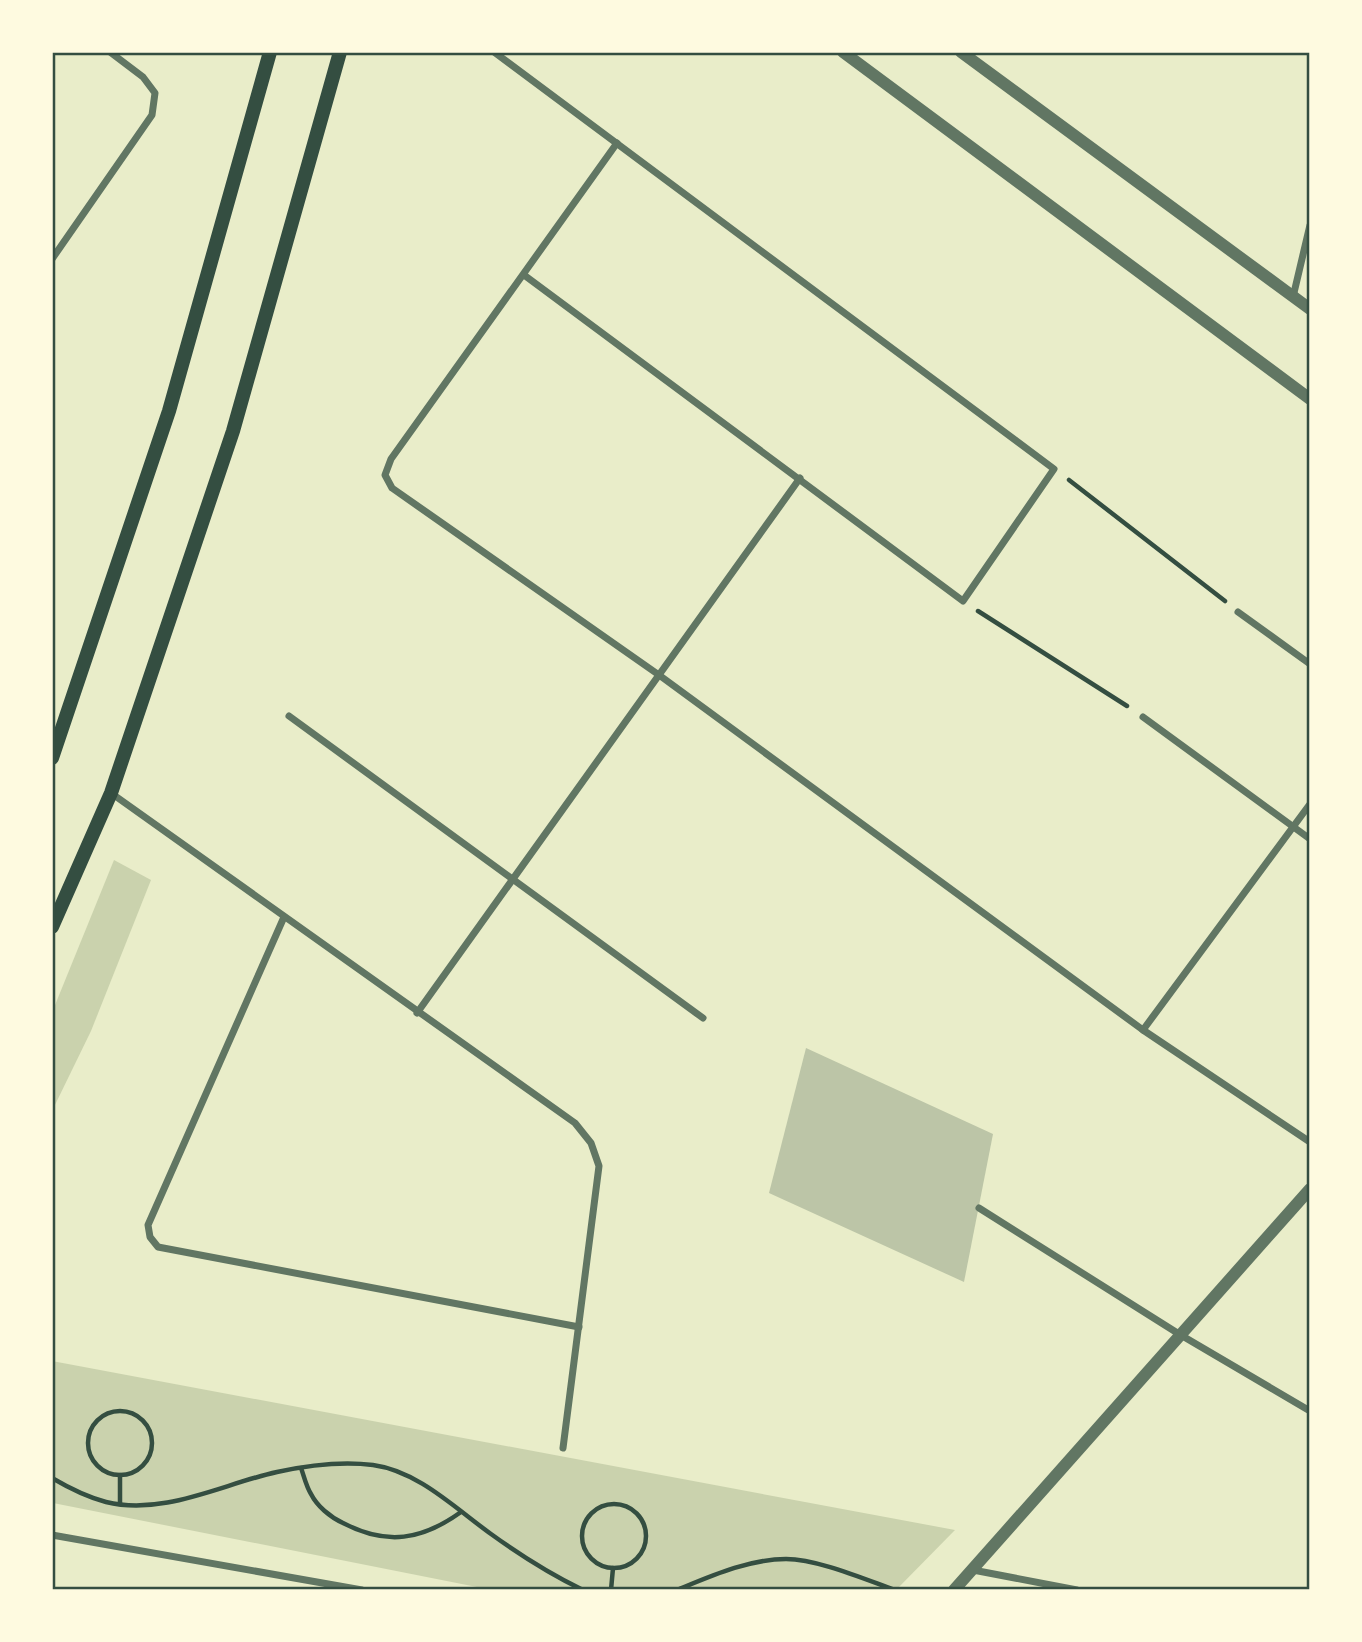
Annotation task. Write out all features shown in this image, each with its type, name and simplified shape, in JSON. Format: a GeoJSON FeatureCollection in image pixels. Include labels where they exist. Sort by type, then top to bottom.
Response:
{"type":"FeatureCollection","features":[{"type":"Feature","properties":{"kind":"main road"},"geometry":{"type":"LineString","coordinates":[[52,758],[169,411],[270,52]]}},
{"type":"Feature","properties":{"kind":"main road"},"geometry":{"type":"LineString","coordinates":[[52,928],[111,793],[233,431],[340,52]]}},
{"type":"Feature","properties":{"kind":"street"},"geometry":{"type":"LineString","coordinates":[[54,253],[152,115],[155,93],[143,77],[110,52]]}},
{"type":"Feature","properties":{"kind":"street"},"geometry":{"type":"LineString","coordinates":[[495,52],[1054,469],[963,601],[524,275]]}},
{"type":"Feature","properties":{"kind":"street"},"geometry":{"type":"LineString","coordinates":[[843,52],[859,58],[1310,399]]}},
{"type":"Feature","properties":{"kind":"street"},"geometry":{"type":"LineString","coordinates":[[961,52],[1310,309]]}},
{"type":"Feature","properties":{"kind":"street"},"geometry":{"type":"LineString","coordinates":[[617,144],[391,459],[385,475],[392,488],[659,675],[1143,1030],[1310,1142]]}},
{"type":"Feature","properties":{"kind":"street"},"geometry":{"type":"LineString","coordinates":[[1293,297],[1310,225]]}},
{"type":"Feature","properties":{"kind":"street"},"geometry":{"type":"LineString","coordinates":[[417,1013],[800,478]]}},
{"type":"Feature","properties":{"kind":"street"},"geometry":{"type":"LineString","coordinates":[[1238,612],[1310,664]]}},
{"type":"Feature","properties":{"kind":"street"},"geometry":{"type":"LineString","coordinates":[[289,716],[703,1018]]}},
{"type":"Feature","properties":{"kind":"street"},"geometry":{"type":"LineString","coordinates":[[1143,717],[1310,839]]}},
{"type":"Feature","properties":{"kind":"street"},"geometry":{"type":"LineString","coordinates":[[111,793],[575,1123],[592,1143],[599,1166],[563,1448]]}},
{"type":"Feature","properties":{"kind":"street"},"geometry":{"type":"LineString","coordinates":[[1143,1030],[1310,804]]}},
{"type":"Feature","properties":{"kind":"street"},"geometry":{"type":"LineString","coordinates":[[284,917],[148,1225],[150,1237],[158,1247],[579,1327]]}},
{"type":"Feature","properties":{"kind":"street"},"geometry":{"type":"LineString","coordinates":[[954,1590],[1310,1189]]}},
{"type":"Feature","properties":{"kind":"street"},"geometry":{"type":"LineString","coordinates":[[979,1208],[1179,1334],[1310,1411]]}},
{"type":"Feature","properties":{"kind":"street"},"geometry":{"type":"LineString","coordinates":[[52,1535],[362,1590]]}},
{"type":"Feature","properties":{"kind":"street"},"geometry":{"type":"LineString","coordinates":[[973,1570],[1077,1590]]}},
{"type":"Feature","properties":{"kind":"path"},"geometry":{"type":"LineString","coordinates":[[1054,469],[1238,612]]}},
{"type":"Feature","properties":{"kind":"path"},"geometry":{"type":"LineString","coordinates":[[963,601],[1143,717]]}},
{"type":"Feature","properties":{"kind":"path"},"geometry":{"type":"LineString","coordinates":[[127,1411],[144,1421],[152,1440],[151,1450],[148,1460],[140,1468],[120,1475],[99,1467],[88,1448],[88,1437],[92,1427],[106,1413],[127,1411]]}},
{"type":"Feature","properties":{"kind":"path"},"geometry":{"type":"LineString","coordinates":[[52,1478],[74,1491],[108,1503],[154,1505],[276,1472],[324,1463],[374,1465],[404,1474],[554,1575],[583,1590]]}},
{"type":"Feature","properties":{"kind":"path"},"geometry":{"type":"LineString","coordinates":[[301,1468],[311,1495],[330,1516],[362,1533],[388,1538],[414,1536],[440,1527],[461,1512]]}},
{"type":"Feature","properties":{"kind":"path"},"geometry":{"type":"LineString","coordinates":[[120,1475],[120,1503]]}},
{"type":"Feature","properties":{"kind":"path"},"geometry":{"type":"LineString","coordinates":[[610,1504],[629,1508],[638,1515],[645,1534],[641,1553],[634,1562],[613,1568],[602,1567],[593,1561],[585,1552],[582,1542],[585,1521],[600,1507],[610,1504]]}},
{"type":"Feature","properties":{"kind":"path"},"geometry":{"type":"LineString","coordinates":[[677,1590],[761,1561],[787,1559],[812,1563],[895,1590]]}},
{"type":"Feature","properties":{"kind":"path"},"geometry":{"type":"LineString","coordinates":[[611,1590],[613,1568]]}},
{"type":"Feature","properties":{"kind":"green space"},"geometry":{"type":"Polygon","coordinates":[[[114,860],[151,880],[91,1031],[53,1109],[53,1010],[114,860]]]}},
{"type":"Feature","properties":{"kind":"green space"},"geometry":{"type":"Polygon","coordinates":[[[52,1361],[955,1530],[897,1589],[487,1589],[53,1503],[52,1361]]]}},
{"type":"Feature","properties":{"kind":"building"},"geometry":{"type":"Polygon","coordinates":[[[806,1048],[993,1134],[964,1282],[769,1193],[806,1048]]]}}]}
